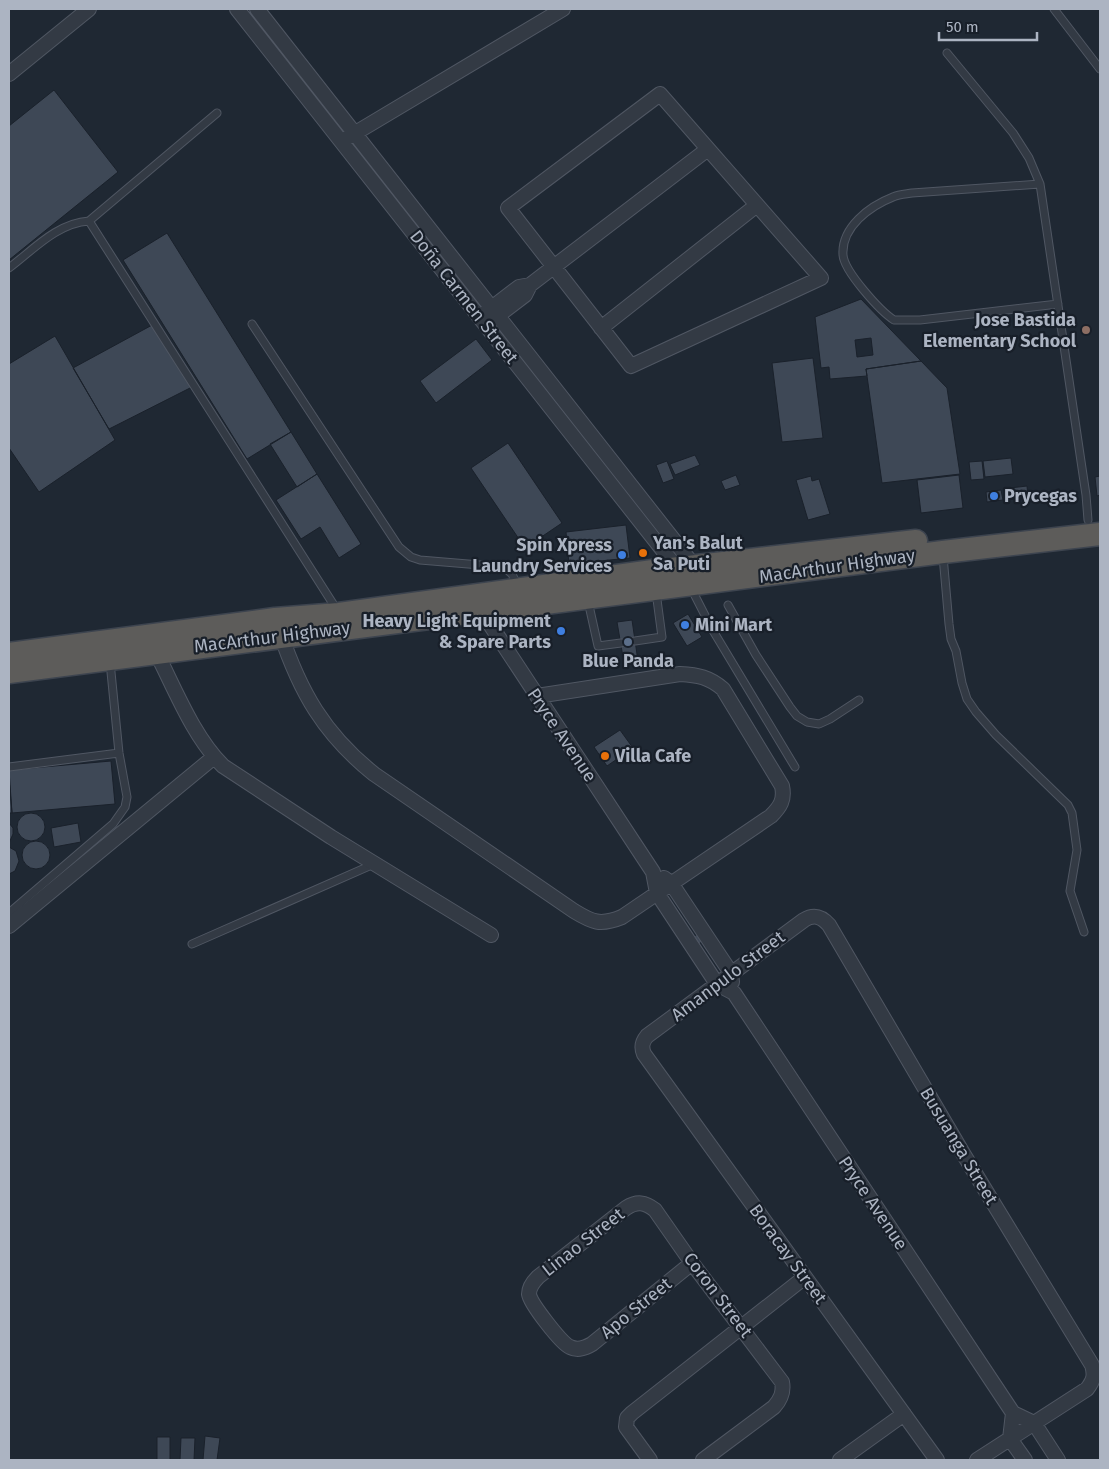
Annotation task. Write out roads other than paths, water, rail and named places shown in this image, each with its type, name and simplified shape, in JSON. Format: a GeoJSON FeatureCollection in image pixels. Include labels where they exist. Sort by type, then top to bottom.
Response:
{"type":"FeatureCollection","features":[{"type":"Feature","properties":{"kind":"highway","name":"MacArthur Highway"},"geometry":{"type":"LineString","coordinates":[[477,604],[519,589],[692,576],[1096,524]]}},
{"type":"Feature","properties":{"kind":"highway","name":"MacArthur Highway"},"geometry":{"type":"LineString","coordinates":[[9,672],[156,652],[326,620],[477,604],[587,598],[656,590],[692,576]]}},
{"type":"Feature","properties":{"kind":"highway","name":"MacArthur Highway"},"geometry":{"type":"LineString","coordinates":[[9,654],[278,628]]}},
{"type":"Feature","properties":{"kind":"street"},"geometry":{"type":"LineString","coordinates":[[9,74],[89,9]]}},
{"type":"Feature","properties":{"kind":"street","name":"Doña Carmen Street"},"geometry":{"type":"LineString","coordinates":[[237,9],[483,321],[692,576]]}},
{"type":"Feature","properties":{"kind":"street","name":"Doña Carmen Street"},"geometry":{"type":"LineString","coordinates":[[257,9],[495,312],[692,576]]}},
{"type":"Feature","properties":{"kind":"street"},"geometry":{"type":"LineString","coordinates":[[341,141],[563,9]]}},
{"type":"Feature","properties":{"kind":"street"},"geometry":{"type":"LineString","coordinates":[[660,94],[708,149],[821,278],[631,366],[508,208],[660,94]]}},
{"type":"Feature","properties":{"kind":"street"},"geometry":{"type":"LineString","coordinates":[[483,321],[495,312],[519,287],[530,285],[708,149]]}},
{"type":"Feature","properties":{"kind":"street"},"geometry":{"type":"LineString","coordinates":[[601,328],[757,205]]}},
{"type":"Feature","properties":{"kind":"street","name":"Pryce Avenue"},"geometry":{"type":"LineString","coordinates":[[477,604],[653,872],[657,893],[717,984],[734,993]]}},
{"type":"Feature","properties":{"kind":"street"},"geometry":{"type":"LineString","coordinates":[[278,628],[290,663],[303,690],[333,735],[352,756],[374,774],[574,911],[594,922],[603,923],[622,917],[770,816],[782,802],[782,786],[722,689],[714,681],[704,677],[680,674],[537,696]]}},
{"type":"Feature","properties":{"kind":"street"},"geometry":{"type":"LineString","coordinates":[[156,652],[198,733],[214,757],[223,766],[374,864],[491,935]]}},
{"type":"Feature","properties":{"kind":"street"},"geometry":{"type":"LineString","coordinates":[[9,926],[214,757]]}},
{"type":"Feature","properties":{"kind":"street","name":"Pryce Avenue"},"geometry":{"type":"LineString","coordinates":[[653,872],[671,883],[731,974],[734,993],[1013,1413]]}},
{"type":"Feature","properties":{"kind":"street","name":"Amanpulo Street"},"geometry":{"type":"LineString","coordinates":[[642,1046],[647,1036],[804,920],[813,916],[819,917]]}},
{"type":"Feature","properties":{"kind":"street","name":"Busuanga Street"},"geometry":{"type":"LineString","coordinates":[[819,917],[830,925],[964,1155],[1092,1365],[1094,1378],[1087,1388],[1034,1423]]}},
{"type":"Feature","properties":{"kind":"street","name":"Boracay Street"},"geometry":{"type":"LineString","coordinates":[[642,1046],[644,1054],[937,1460]]}},
{"type":"Feature","properties":{"kind":"street","name":"Coron Street"},"geometry":{"type":"LineString","coordinates":[[640,1202],[649,1205],[655,1210],[692,1262],[780,1376],[784,1389],[779,1401],[768,1413],[703,1460]]}},
{"type":"Feature","properties":{"kind":"street","name":"Linao Street"},"geometry":{"type":"LineString","coordinates":[[577,1349],[566,1345],[533,1304],[530,1299],[530,1288],[538,1277],[626,1208],[640,1202]]}},
{"type":"Feature","properties":{"kind":"street","name":"Apo Street"},"geometry":{"type":"LineString","coordinates":[[577,1349],[592,1344],[692,1262]]}},
{"type":"Feature","properties":{"kind":"street"},"geometry":{"type":"LineString","coordinates":[[650,1460],[626,1427],[626,1423],[632,1413],[805,1277]]}},
{"type":"Feature","properties":{"kind":"street"},"geometry":{"type":"LineString","coordinates":[[1025,1460],[1010,1438],[1013,1413],[1034,1423],[1058,1460]]}},
{"type":"Feature","properties":{"kind":"street"},"geometry":{"type":"LineString","coordinates":[[840,1460],[904,1414]]}},
{"type":"Feature","properties":{"kind":"street"},"geometry":{"type":"LineString","coordinates":[[977,1460],[1034,1423]]}},
{"type":"Feature","properties":{"kind":"lane"},"geometry":{"type":"LineString","coordinates":[[1056,10],[1100,69]]}},
{"type":"Feature","properties":{"kind":"lane"},"geometry":{"type":"LineString","coordinates":[[947,53],[1013,133],[1029,158],[1040,184],[1086,495],[1096,524]]}},
{"type":"Feature","properties":{"kind":"lane"},"geometry":{"type":"LineString","coordinates":[[9,268],[64,227],[77,222],[89,221],[217,113]]}},
{"type":"Feature","properties":{"kind":"lane"},"geometry":{"type":"LineString","coordinates":[[1040,184],[912,193],[894,196],[869,210],[852,226],[844,241],[843,255],[846,267],[881,310],[894,320],[920,320],[1058,304]]}},
{"type":"Feature","properties":{"kind":"lane"},"geometry":{"type":"LineString","coordinates":[[89,221],[326,620]]}},
{"type":"Feature","properties":{"kind":"lane"},"geometry":{"type":"LineString","coordinates":[[252,324],[399,547],[411,557],[420,560],[504,567],[512,574],[519,589]]}},
{"type":"Feature","properties":{"kind":"lane"},"geometry":{"type":"LineString","coordinates":[[943,545],[949,624],[967,699],[996,735],[1068,805],[1072,813],[1077,850],[1070,891],[1084,932]]}},
{"type":"Feature","properties":{"kind":"lane"},"geometry":{"type":"LineString","coordinates":[[692,576],[712,629],[795,767]]}},
{"type":"Feature","properties":{"kind":"lane"},"geometry":{"type":"LineString","coordinates":[[635,641],[662,637],[656,590]]}},
{"type":"Feature","properties":{"kind":"lane"},"geometry":{"type":"LineString","coordinates":[[587,598],[598,646],[621,643]]}},
{"type":"Feature","properties":{"kind":"lane"},"geometry":{"type":"LineString","coordinates":[[728,605],[756,655],[798,716],[807,722],[819,724],[859,700]]}},
{"type":"Feature","properties":{"kind":"lane"},"geometry":{"type":"LineString","coordinates":[[9,914],[113,824],[120,817],[125,807],[127,797],[119,753],[110,658]]}},
{"type":"Feature","properties":{"kind":"lane"},"geometry":{"type":"LineString","coordinates":[[9,767],[119,753]]}},
{"type":"Feature","properties":{"kind":"lane"},"geometry":{"type":"LineString","coordinates":[[192,944],[374,864]]}},
{"type":"Feature","properties":{"kind":"place","name":"Jose Bastida Elementary School"},"geometry":{"type":"Point","coordinates":[1086,330]}},
{"type":"Feature","properties":{"kind":"place","name":"Prycegas"},"geometry":{"type":"Point","coordinates":[994,496]}},
{"type":"Feature","properties":{"kind":"place","name":"Yan's Balut Sa Puti"},"geometry":{"type":"Point","coordinates":[643,553]}},
{"type":"Feature","properties":{"kind":"place","name":"Spin Xpress Laundry Services"},"geometry":{"type":"Point","coordinates":[622,555]}},
{"type":"Feature","properties":{"kind":"place","name":"Mini Mart"},"geometry":{"type":"Point","coordinates":[685,625]}},
{"type":"Feature","properties":{"kind":"place","name":"Heavy Light Equipment & Spare Parts"},"geometry":{"type":"Point","coordinates":[561,631]}},
{"type":"Feature","properties":{"kind":"place","name":"Blue Panda"},"geometry":{"type":"Point","coordinates":[628,642]}},
{"type":"Feature","properties":{"kind":"place","name":"Villa Cafe"},"geometry":{"type":"Point","coordinates":[605,756]}}]}
